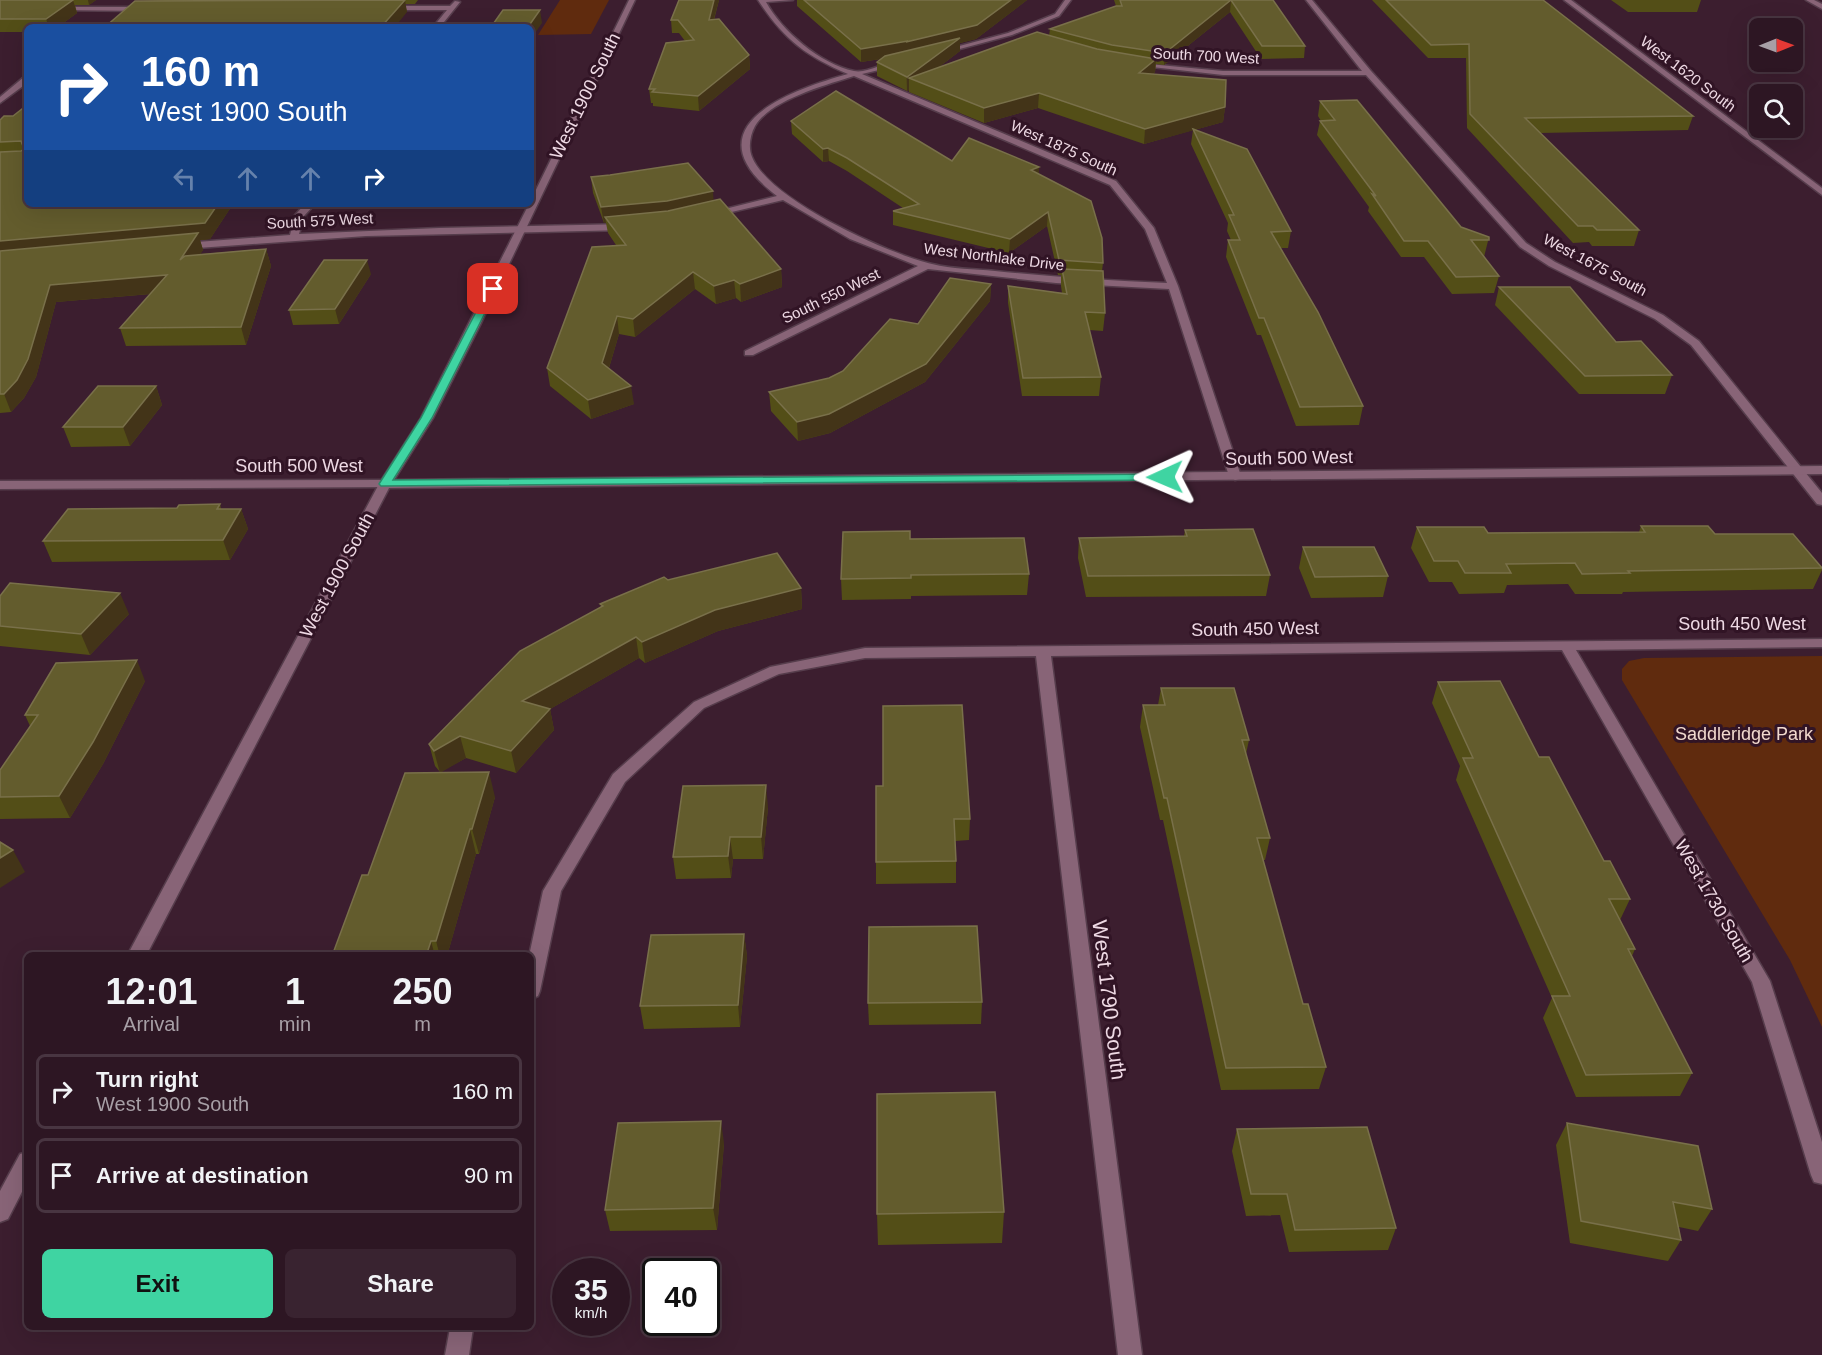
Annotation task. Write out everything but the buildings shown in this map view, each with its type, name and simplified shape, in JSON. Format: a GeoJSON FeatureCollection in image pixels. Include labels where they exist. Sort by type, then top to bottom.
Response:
{"type":"FeatureCollection","features":[{"type":"Feature","properties":{"kind":"street"},"geometry":{"type":"LineString","coordinates":[[439,24],[458,0]]}},
{"type":"Feature","properties":{"kind":"street","name":"West 1900 South"},"geometry":{"type":"LineString","coordinates":[[534,201],[632,0]]}},
{"type":"Feature","properties":{"kind":"street","name":"West 1875 South"},"geometry":{"type":"LineString","coordinates":[[790,0],[762,1],[767,11],[793,40],[818,58],[1113,183],[1149,228],[1173,286],[1235,476]]}},
{"type":"Feature","properties":{"kind":"street"},"geometry":{"type":"LineString","coordinates":[[936,54],[1010,34],[1057,15],[1068,0]]}},
{"type":"Feature","properties":{"kind":"street","name":"West 1675 South"},"geometry":{"type":"LineString","coordinates":[[1309,0],[1368,73],[1523,245],[1552,264],[1659,317],[1695,343],[1822,501]]}},
{"type":"Feature","properties":{"kind":"street","name":"West 1620 South"},"geometry":{"type":"LineString","coordinates":[[1567,0],[1822,192]]}},
{"type":"Feature","properties":{"kind":"street"},"geometry":{"type":"LineString","coordinates":[[1809,0],[1822,7]]}},
{"type":"Feature","properties":{"kind":"street"},"geometry":{"type":"LineString","coordinates":[[374,8],[452,8]]}},
{"type":"Feature","properties":{"kind":"street"},"geometry":{"type":"LineString","coordinates":[[46,9],[150,9]]}},
{"type":"Feature","properties":{"kind":"street"},"geometry":{"type":"LineString","coordinates":[[1010,34],[1028,39]]}},
{"type":"Feature","properties":{"kind":"street"},"geometry":{"type":"LineString","coordinates":[[852,74],[903,62]]}},
{"type":"Feature","properties":{"kind":"street","name":"South 700 West"},"geometry":{"type":"LineString","coordinates":[[1128,64],[1223,73],[1368,73]]}},
{"type":"Feature","properties":{"kind":"street","name":"West Northlake Drive"},"geometry":{"type":"LineString","coordinates":[[852,74],[772,106],[753,123],[746,140],[747,158],[759,174],[783,197],[880,249],[926,266],[1071,282],[1173,286]]}},
{"type":"Feature","properties":{"kind":"street"},"geometry":{"type":"LineString","coordinates":[[0,101],[24,81]]}},
{"type":"Feature","properties":{"kind":"street"},"geometry":{"type":"LineString","coordinates":[[704,215],[783,197]]}},
{"type":"Feature","properties":{"kind":"street"},"geometry":{"type":"LineString","coordinates":[[294,236],[300,215],[307,207]]}},
{"type":"Feature","properties":{"kind":"street","name":"West 1900 South"},"geometry":{"type":"LineString","coordinates":[[138,952],[385,484],[427,418],[476,325],[531,207]]}},
{"type":"Feature","properties":{"kind":"street","name":"South 575 West"},"geometry":{"type":"LineString","coordinates":[[177,247],[294,236],[520,230],[571,231],[635,226]]}},
{"type":"Feature","properties":{"kind":"street","name":"South 550 West"},"geometry":{"type":"LineString","coordinates":[[749,353],[926,266]]}},
{"type":"Feature","properties":{"kind":"street","name":"South 500 West"},"geometry":{"type":"LineString","coordinates":[[0,485],[385,484],[1822,470]]}},
{"type":"Feature","properties":{"kind":"street","name":"South 450 West"},"geometry":{"type":"LineString","coordinates":[[534,977],[552,891],[619,778],[699,705],[774,670],[865,653],[1822,643]]}},
{"type":"Feature","properties":{"kind":"street","name":"West 1730 South"},"geometry":{"type":"LineString","coordinates":[[1566,645],[1761,981],[1822,1175]]}},
{"type":"Feature","properties":{"kind":"street","name":"West 1790 South"},"geometry":{"type":"LineString","coordinates":[[1043,651],[1130,1355]]}},
{"type":"Feature","properties":{"kind":"street"},"geometry":{"type":"LineString","coordinates":[[0,1212],[24,1167]]}},
{"type":"Feature","properties":{"kind":"street"},"geometry":{"type":"LineString","coordinates":[[456,1355],[462,1330]]}},
{"type":"Feature","properties":{"kind":"green space"},"geometry":{"type":"Polygon","coordinates":[[[560,0],[609,0],[591,34],[538,35],[560,0]]]}},
{"type":"Feature","properties":{"kind":"green space","name":"Saddleridge Park"},"geometry":{"type":"Polygon","coordinates":[[[1822,656],[1822,1027],[1790,960],[1622,680],[1622,669],[1629,661],[1644,658],[1822,656]]]}},
{"type":"Feature","properties":{"kind":"route"},"geometry":{"type":"LineString","coordinates":[[493,289],[427,418],[385,484],[1165,477]]}}]}
